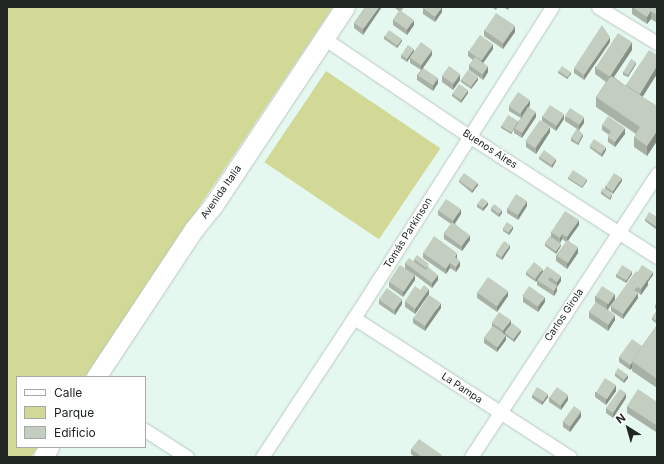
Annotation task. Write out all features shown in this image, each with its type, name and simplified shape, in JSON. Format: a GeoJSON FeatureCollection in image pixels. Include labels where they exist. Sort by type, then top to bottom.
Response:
{"type":"FeatureCollection","features":[{"type":"Feature","properties":{"kind":"main road","name":"Avenida Italia"},"geometry":{"type":"LineString","coordinates":[[97,376],[194,229],[214,204],[345,7]]}},
{"type":"Feature","properties":{"kind":"main road"},"geometry":{"type":"LineString","coordinates":[[43,457],[48,448]]}},
{"type":"Feature","properties":{"kind":"street","name":"Tomás Parkinson"},"geometry":{"type":"LineString","coordinates":[[262,457],[354,318],[552,7]]}},
{"type":"Feature","properties":{"kind":"street"},"geometry":{"type":"LineString","coordinates":[[598,7],[657,43]]}},
{"type":"Feature","properties":{"kind":"street","name":"Buenos Aires"},"geometry":{"type":"LineString","coordinates":[[325,39],[469,136],[620,231],[657,257]]}},
{"type":"Feature","properties":{"kind":"street","name":"Carlos Girola"},"geometry":{"type":"LineString","coordinates":[[471,457],[499,412],[657,174]]}},
{"type":"Feature","properties":{"kind":"street","name":"La Pampa"},"geometry":{"type":"LineString","coordinates":[[354,318],[570,457]]}},
{"type":"Feature","properties":{"kind":"street"},"geometry":{"type":"LineString","coordinates":[[146,431],[187,457]]}},
{"type":"Feature","properties":{"kind":"green space"},"geometry":{"type":"Polygon","coordinates":[[[7,7],[333,7],[86,376],[16,376],[16,448],[37,448],[31,457],[7,457],[7,7]]]}},
{"type":"Feature","properties":{"kind":"green space"},"geometry":{"type":"Polygon","coordinates":[[[326,71],[440,148],[379,239],[264,162],[326,71]]]}},
{"type":"Feature","properties":{"kind":"building"},"geometry":{"type":"Polygon","coordinates":[[[365,7],[379,7],[363,29],[354,23],[365,7]]]}},
{"type":"Feature","properties":{"kind":"building"},"geometry":{"type":"Polygon","coordinates":[[[442,7],[435,17],[423,8],[442,7]]]}},
{"type":"Feature","properties":{"kind":"building"},"geometry":{"type":"Polygon","coordinates":[[[632,7],[657,7],[657,15],[651,11],[647,17],[632,7]]]}},
{"type":"Feature","properties":{"kind":"building"},"geometry":{"type":"Polygon","coordinates":[[[400,10],[414,20],[407,30],[393,20],[400,10]]]}},
{"type":"Feature","properties":{"kind":"building"},"geometry":{"type":"Polygon","coordinates":[[[496,13],[515,26],[503,43],[484,30],[496,13]]]}},
{"type":"Feature","properties":{"kind":"building"},"geometry":{"type":"Polygon","coordinates":[[[602,25],[610,37],[584,75],[574,68],[602,25]]]}},
{"type":"Feature","properties":{"kind":"building"},"geometry":{"type":"Polygon","coordinates":[[[389,30],[402,39],[398,46],[384,37],[389,30]]]}},
{"type":"Feature","properties":{"kind":"building"},"geometry":{"type":"Polygon","coordinates":[[[618,33],[632,42],[610,77],[596,67],[618,33]]]}},
{"type":"Feature","properties":{"kind":"building"},"geometry":{"type":"Polygon","coordinates":[[[480,35],[493,44],[482,61],[469,51],[480,35]]]}},
{"type":"Feature","properties":{"kind":"building"},"geometry":{"type":"Polygon","coordinates":[[[421,42],[432,50],[421,66],[410,57],[421,42]]]}},
{"type":"Feature","properties":{"kind":"building"},"geometry":{"type":"Polygon","coordinates":[[[408,45],[414,49],[407,59],[401,55],[408,45]]]}},
{"type":"Feature","properties":{"kind":"building"},"geometry":{"type":"Polygon","coordinates":[[[649,50],[657,55],[657,66],[640,94],[626,85],[649,50]]]}},
{"type":"Feature","properties":{"kind":"building"},"geometry":{"type":"Polygon","coordinates":[[[475,57],[488,66],[482,74],[469,65],[475,57]]]}},
{"type":"Feature","properties":{"kind":"building"},"geometry":{"type":"Polygon","coordinates":[[[631,59],[636,62],[628,75],[623,72],[631,59]]]}},
{"type":"Feature","properties":{"kind":"building"},"geometry":{"type":"Polygon","coordinates":[[[449,66],[460,74],[453,84],[442,76],[449,66]]]}},
{"type":"Feature","properties":{"kind":"building"},"geometry":{"type":"Polygon","coordinates":[[[562,66],[571,72],[568,77],[559,71],[562,66]]]}},
{"type":"Feature","properties":{"kind":"building"},"geometry":{"type":"Polygon","coordinates":[[[423,68],[438,78],[433,86],[418,75],[423,68]]]}},
{"type":"Feature","properties":{"kind":"building"},"geometry":{"type":"Polygon","coordinates":[[[468,70],[478,77],[471,87],[461,80],[468,70]]]}},
{"type":"Feature","properties":{"kind":"building"},"geometry":{"type":"Polygon","coordinates":[[[611,76],[657,106],[657,131],[647,146],[634,137],[640,127],[596,97],[611,76]]]}},
{"type":"Feature","properties":{"kind":"building"},"geometry":{"type":"Polygon","coordinates":[[[459,84],[468,90],[461,100],[452,94],[459,84]]]}},
{"type":"Feature","properties":{"kind":"building"},"geometry":{"type":"Polygon","coordinates":[[[518,92],[530,100],[520,114],[508,106],[518,92]]]}},
{"type":"Feature","properties":{"kind":"building"},"geometry":{"type":"Polygon","coordinates":[[[550,105],[564,114],[557,126],[542,117],[550,105]]]}},
{"type":"Feature","properties":{"kind":"building"},"geometry":{"type":"Polygon","coordinates":[[[528,107],[536,112],[522,133],[515,128],[528,107]]]}},
{"type":"Feature","properties":{"kind":"building"},"geometry":{"type":"Polygon","coordinates":[[[570,108],[584,117],[579,125],[565,116],[570,108]]]}},
{"type":"Feature","properties":{"kind":"building"},"geometry":{"type":"Polygon","coordinates":[[[508,115],[518,121],[512,132],[501,126],[508,115]]]}},
{"type":"Feature","properties":{"kind":"building"},"geometry":{"type":"Polygon","coordinates":[[[608,116],[625,128],[615,142],[608,137],[611,131],[602,125],[608,116]]]}},
{"type":"Feature","properties":{"kind":"building"},"geometry":{"type":"Polygon","coordinates":[[[540,120],[550,127],[535,148],[525,141],[540,120]]]}},
{"type":"Feature","properties":{"kind":"building"},"geometry":{"type":"Polygon","coordinates":[[[577,129],[583,134],[578,143],[571,138],[577,129]]]}},
{"type":"Feature","properties":{"kind":"building"},"geometry":{"type":"Polygon","coordinates":[[[594,139],[606,147],[601,153],[590,146],[594,139]]]}},
{"type":"Feature","properties":{"kind":"building"},"geometry":{"type":"Polygon","coordinates":[[[544,150],[556,159],[552,165],[539,157],[544,150]]]}},
{"type":"Feature","properties":{"kind":"building"},"geometry":{"type":"Polygon","coordinates":[[[573,170],[587,179],[582,187],[568,178],[573,170]]]}},
{"type":"Feature","properties":{"kind":"building"},"geometry":{"type":"Polygon","coordinates":[[[464,173],[478,183],[472,190],[459,180],[464,173]]]}},
{"type":"Feature","properties":{"kind":"building"},"geometry":{"type":"Polygon","coordinates":[[[614,173],[622,178],[613,191],[606,187],[614,173]]]}},
{"type":"Feature","properties":{"kind":"building"},"geometry":{"type":"Polygon","coordinates":[[[603,188],[612,194],[610,198],[601,191],[603,188]]]}},
{"type":"Feature","properties":{"kind":"building"},"geometry":{"type":"Polygon","coordinates":[[[516,194],[527,201],[518,215],[507,208],[516,194]]]}},
{"type":"Feature","properties":{"kind":"building"},"geometry":{"type":"Polygon","coordinates":[[[482,198],[488,202],[483,208],[477,204],[482,198]]]}},
{"type":"Feature","properties":{"kind":"building"},"geometry":{"type":"Polygon","coordinates":[[[446,199],[461,209],[453,221],[438,211],[446,199]]]}},
{"type":"Feature","properties":{"kind":"building"},"geometry":{"type":"Polygon","coordinates":[[[494,204],[502,210],[499,214],[491,208],[494,204]]]}},
{"type":"Feature","properties":{"kind":"building"},"geometry":{"type":"Polygon","coordinates":[[[565,211],[579,220],[567,237],[562,234],[560,238],[551,232],[565,211]]]}},
{"type":"Feature","properties":{"kind":"building"},"geometry":{"type":"Polygon","coordinates":[[[649,212],[657,217],[657,227],[645,219],[649,212]]]}},
{"type":"Feature","properties":{"kind":"building"},"geometry":{"type":"Polygon","coordinates":[[[452,222],[470,235],[462,246],[444,233],[452,222]]]}},
{"type":"Feature","properties":{"kind":"building"},"geometry":{"type":"Polygon","coordinates":[[[507,222],[513,226],[508,233],[503,229],[507,222]]]}},
{"type":"Feature","properties":{"kind":"building"},"geometry":{"type":"Polygon","coordinates":[[[434,236],[457,253],[455,257],[460,261],[456,267],[450,263],[446,269],[423,253],[434,236]]]}},
{"type":"Feature","properties":{"kind":"building"},"geometry":{"type":"Polygon","coordinates":[[[550,236],[561,244],[556,252],[545,243],[550,236]]]}},
{"type":"Feature","properties":{"kind":"building"},"geometry":{"type":"Polygon","coordinates":[[[567,240],[578,247],[568,263],[557,256],[567,240]]]}},
{"type":"Feature","properties":{"kind":"building"},"geometry":{"type":"Polygon","coordinates":[[[504,241],[510,245],[501,257],[496,253],[504,241]]]}},
{"type":"Feature","properties":{"kind":"building"},"geometry":{"type":"Polygon","coordinates":[[[417,255],[429,264],[426,268],[414,259],[417,255]]]}},
{"type":"Feature","properties":{"kind":"building"},"geometry":{"type":"Polygon","coordinates":[[[409,258],[426,270],[428,267],[438,275],[432,283],[405,263],[409,258]]]}},
{"type":"Feature","properties":{"kind":"building"},"geometry":{"type":"Polygon","coordinates":[[[534,262],[543,269],[535,279],[526,272],[534,262]]]}},
{"type":"Feature","properties":{"kind":"building"},"geometry":{"type":"Polygon","coordinates":[[[400,265],[415,275],[404,292],[389,282],[400,265]]]}},
{"type":"Feature","properties":{"kind":"building"},"geometry":{"type":"Polygon","coordinates":[[[622,265],[632,271],[627,281],[616,274],[622,265]]]}},
{"type":"Feature","properties":{"kind":"building"},"geometry":{"type":"Polygon","coordinates":[[[642,265],[653,272],[648,280],[637,273],[642,265]]]}},
{"type":"Feature","properties":{"kind":"building"},"geometry":{"type":"Polygon","coordinates":[[[547,266],[561,276],[557,282],[550,277],[548,280],[557,286],[554,291],[537,280],[547,266]]]}},
{"type":"Feature","properties":{"kind":"building"},"geometry":{"type":"Polygon","coordinates":[[[636,271],[648,279],[641,289],[637,287],[634,290],[638,293],[623,314],[611,306],[636,271]]]}},
{"type":"Feature","properties":{"kind":"building"},"geometry":{"type":"Polygon","coordinates":[[[488,277],[508,291],[497,306],[477,293],[488,277]]]}},
{"type":"Feature","properties":{"kind":"building"},"geometry":{"type":"Polygon","coordinates":[[[424,285],[429,289],[415,309],[405,301],[415,286],[420,290],[424,285]]]}},
{"type":"Feature","properties":{"kind":"building"},"geometry":{"type":"Polygon","coordinates":[[[529,286],[545,297],[538,307],[522,296],[529,286]]]}},
{"type":"Feature","properties":{"kind":"building"},"geometry":{"type":"Polygon","coordinates":[[[602,286],[615,294],[608,304],[596,296],[602,286]]]}},
{"type":"Feature","properties":{"kind":"building"},"geometry":{"type":"Polygon","coordinates":[[[387,288],[402,299],[394,310],[379,299],[387,288]]]}},
{"type":"Feature","properties":{"kind":"building"},"geometry":{"type":"Polygon","coordinates":[[[429,295],[441,303],[425,326],[413,318],[429,295]]]}},
{"type":"Feature","properties":{"kind":"building"},"geometry":{"type":"Polygon","coordinates":[[[596,302],[615,315],[608,325],[589,312],[596,302]]]}},
{"type":"Feature","properties":{"kind":"building"},"geometry":{"type":"Polygon","coordinates":[[[657,310],[657,321],[652,318],[657,310]]]}},
{"type":"Feature","properties":{"kind":"building"},"geometry":{"type":"Polygon","coordinates":[[[499,312],[511,320],[503,331],[492,323],[499,312]]]}},
{"type":"Feature","properties":{"kind":"building"},"geometry":{"type":"Polygon","coordinates":[[[512,323],[521,330],[513,339],[505,332],[512,323]]]}},
{"type":"Feature","properties":{"kind":"building"},"geometry":{"type":"Polygon","coordinates":[[[657,325],[657,379],[632,361],[657,325]]]}},
{"type":"Feature","properties":{"kind":"building"},"geometry":{"type":"Polygon","coordinates":[[[493,326],[506,335],[498,347],[484,338],[493,326]]]}},
{"type":"Feature","properties":{"kind":"building"},"geometry":{"type":"Polygon","coordinates":[[[632,339],[642,346],[630,365],[619,357],[632,339]]]}},
{"type":"Feature","properties":{"kind":"building"},"geometry":{"type":"Polygon","coordinates":[[[618,368],[628,375],[624,380],[615,373],[618,368]]]}},
{"type":"Feature","properties":{"kind":"building"},"geometry":{"type":"Polygon","coordinates":[[[605,378],[616,385],[607,399],[596,392],[605,378]]]}},
{"type":"Feature","properties":{"kind":"building"},"geometry":{"type":"Polygon","coordinates":[[[537,387],[548,394],[543,402],[532,395],[537,387]]]}},
{"type":"Feature","properties":{"kind":"building"},"geometry":{"type":"Polygon","coordinates":[[[557,387],[568,395],[561,406],[549,398],[557,387]]]}},
{"type":"Feature","properties":{"kind":"building"},"geometry":{"type":"Polygon","coordinates":[[[620,389],[626,393],[613,413],[606,408],[620,389]]]}},
{"type":"Feature","properties":{"kind":"building"},"geometry":{"type":"Polygon","coordinates":[[[638,389],[657,402],[656,425],[627,406],[638,389]]]}},
{"type":"Feature","properties":{"kind":"building"},"geometry":{"type":"Polygon","coordinates":[[[574,406],[581,411],[570,427],[563,421],[574,406]]]}},
{"type":"Feature","properties":{"kind":"building"},"geometry":{"type":"Polygon","coordinates":[[[419,439],[442,455],[440,457],[422,457],[411,449],[419,439]]]}}]}
